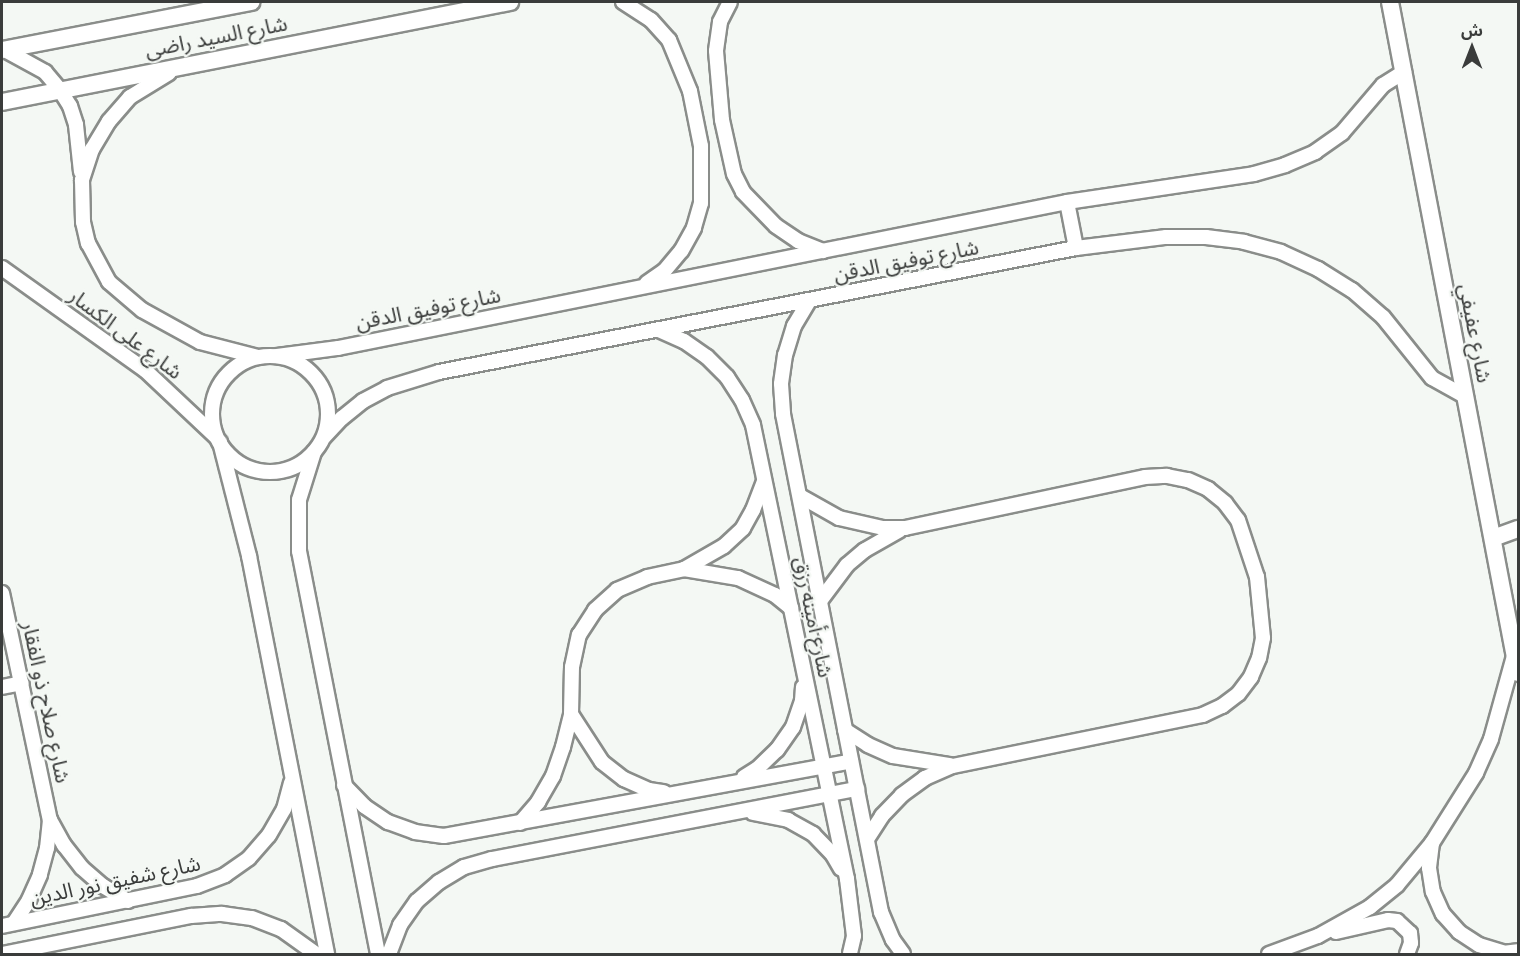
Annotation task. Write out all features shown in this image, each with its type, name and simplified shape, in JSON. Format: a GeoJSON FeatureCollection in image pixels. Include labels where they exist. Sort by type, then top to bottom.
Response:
{"type":"FeatureCollection","features":[{"type":"Feature","properties":{"kind":"street","name":"شارع السيد راضى"},"geometry":{"type":"LineString","coordinates":[[3,50],[251,2]]}},
{"type":"Feature","properties":{"kind":"street","name":"شارع السيد راضى"},"geometry":{"type":"LineString","coordinates":[[2,102],[510,2]]}},
{"type":"Feature","properties":{"kind":"street"},"geometry":{"type":"LineString","coordinates":[[623,2],[651,20],[669,40],[690,91],[701,146],[701,202],[694,228],[681,251],[670,264],[643,286]]}},
{"type":"Feature","properties":{"kind":"street"},"geometry":{"type":"LineString","coordinates":[[730,2],[720,22],[716,62],[722,120],[734,174],[744,192],[776,226],[798,241],[823,251]]}},
{"type":"Feature","properties":{"kind":"street","name":"شارع عفيفي"},"geometry":{"type":"LineString","coordinates":[[1390,2],[1501,574],[1518,673]]}},
{"type":"Feature","properties":{"kind":"street"},"geometry":{"type":"LineString","coordinates":[[3,50],[45,72],[70,106],[76,125],[82,180]]}},
{"type":"Feature","properties":{"kind":"street","name":"شارع على الكسار"},"geometry":{"type":"LineString","coordinates":[[186,65],[157,78],[130,97],[109,122],[92,149],[82,180],[83,222],[88,243],[109,282],[125,297],[191,338],[219,349],[258,357]]}},
{"type":"Feature","properties":{"kind":"street","name":"شارع توفيق الدقن"},"geometry":{"type":"LineString","coordinates":[[277,356],[338,348],[1066,202],[1254,174],[1285,165],[1315,152],[1342,134],[1383,85],[1404,72]]}},
{"type":"Feature","properties":{"kind":"street"},"geometry":{"type":"LineString","coordinates":[[1066,202],[1077,248]]}},
{"type":"Feature","properties":{"kind":"street","name":"شارع توفيق الدقن"},"geometry":{"type":"LineString","coordinates":[[324,437],[363,401],[412,379],[1077,248],[1127,240],[1206,237],[1244,242],[1281,252],[1318,269],[1352,290],[1383,317],[1432,378],[1466,397]]}},
{"type":"Feature","properties":{"kind":"street","name":"شارع على الكسار"},"geometry":{"type":"LineString","coordinates":[[2,268],[145,370],[219,441]]}},
{"type":"Feature","properties":{"kind":"street","name":"شارع أمينه رزق"},"geometry":{"type":"LineString","coordinates":[[809,301],[794,327],[785,355],[781,384],[783,414],[881,912],[893,940],[903,954]]}},
{"type":"Feature","properties":{"kind":"street","name":"شارع أمينه رزق"},"geometry":{"type":"LineString","coordinates":[[659,330],[700,352],[727,377],[742,400],[753,426],[847,879],[854,936],[850,954]]}},
{"type":"Feature","properties":{"kind":"street"},"geometry":{"type":"LineString","coordinates":[[219,441],[231,457],[246,466],[264,471],[282,471],[300,464],[314,452],[324,437],[328,420],[327,402],[321,385],[309,371],[294,361],[277,356],[258,357],[242,363],[228,374],[218,389],[213,405],[213,423],[249,556],[327,954]]}},
{"type":"Feature","properties":{"kind":"street"},"geometry":{"type":"LineString","coordinates":[[314,452],[299,501],[299,550],[378,954]]}},
{"type":"Feature","properties":{"kind":"street"},"geometry":{"type":"LineString","coordinates":[[800,496],[839,518],[883,528],[905,528],[1145,477],[1167,476],[1188,480],[1208,489],[1225,502],[1241,527],[1257,577],[1263,638],[1259,658],[1245,685],[1222,706],[1193,717],[952,766],[925,778],[902,795],[882,816],[867,839]]}},
{"type":"Feature","properties":{"kind":"street"},"geometry":{"type":"LineString","coordinates":[[520,823],[538,802],[553,776],[571,714],[572,667],[579,635],[595,610],[617,590],[647,577],[684,569],[724,546],[743,528],[753,510],[764,478]]}},
{"type":"Feature","properties":{"kind":"street"},"geometry":{"type":"LineString","coordinates":[[820,601],[832,582],[856,557],[884,538],[905,528]]}},
{"type":"Feature","properties":{"kind":"street"},"geometry":{"type":"LineString","coordinates":[[1493,538],[1518,529]]}},
{"type":"Feature","properties":{"kind":"street"},"geometry":{"type":"LineString","coordinates":[[684,569],[738,578],[775,595],[791,608]]}},
{"type":"Feature","properties":{"kind":"street"},"geometry":{"type":"LineString","coordinates":[[1501,574],[1518,578]]}},
{"type":"Feature","properties":{"kind":"street","name":"شارع صلاح ذو الفقار"},"geometry":{"type":"LineString","coordinates":[[2,593],[50,820],[47,848],[40,874],[29,900],[8,924]]}},
{"type":"Feature","properties":{"kind":"street"},"geometry":{"type":"LineString","coordinates":[[1318,936],[1370,907],[1397,885],[1432,843],[1476,774],[1491,739],[1515,654]]}},
{"type":"Feature","properties":{"kind":"street"},"geometry":{"type":"LineString","coordinates":[[733,783],[757,769],[771,757],[793,727],[802,700],[804,673]]}},
{"type":"Feature","properties":{"kind":"street"},"geometry":{"type":"LineString","coordinates":[[2,687],[22,683]]}},
{"type":"Feature","properties":{"kind":"street"},"geometry":{"type":"LineString","coordinates":[[571,714],[602,762],[624,779],[649,790],[675,794]]}},
{"type":"Feature","properties":{"kind":"street"},"geometry":{"type":"LineString","coordinates":[[845,730],[868,745],[893,756],[952,766]]}},
{"type":"Feature","properties":{"kind":"street"},"geometry":{"type":"LineString","coordinates":[[344,785],[364,806],[388,822],[415,832],[444,836],[851,761]]}},
{"type":"Feature","properties":{"kind":"street","name":"شارع شفيق نور الدين"},"geometry":{"type":"LineString","coordinates":[[8,924],[197,886],[225,875],[249,858],[269,835],[284,809],[292,780]]}},
{"type":"Feature","properties":{"kind":"street"},"geometry":{"type":"LineString","coordinates":[[389,954],[400,925],[417,902],[439,882],[464,867],[492,859],[857,789]]}},
{"type":"Feature","properties":{"kind":"street"},"geometry":{"type":"LineString","coordinates":[[736,812],[762,814],[788,820],[813,834],[833,855],[847,879]]}},
{"type":"Feature","properties":{"kind":"street","name":"شارع صلاح ذو الفقار"},"geometry":{"type":"LineString","coordinates":[[50,820],[64,845],[82,867],[104,886],[128,901]]}},
{"type":"Feature","properties":{"kind":"street"},"geometry":{"type":"LineString","coordinates":[[1432,843],[1429,867],[1433,892],[1443,914],[1459,932],[1495,953],[1518,951]]}},
{"type":"Feature","properties":{"kind":"street"},"geometry":{"type":"LineString","coordinates":[[2,954],[191,916],[222,914],[252,918],[281,929],[316,954]]}},
{"type":"Feature","properties":{"kind":"street"},"geometry":{"type":"LineString","coordinates":[[1269,954],[1318,936],[1388,920],[1397,921],[1410,933],[1411,942],[1407,954]]}}]}
